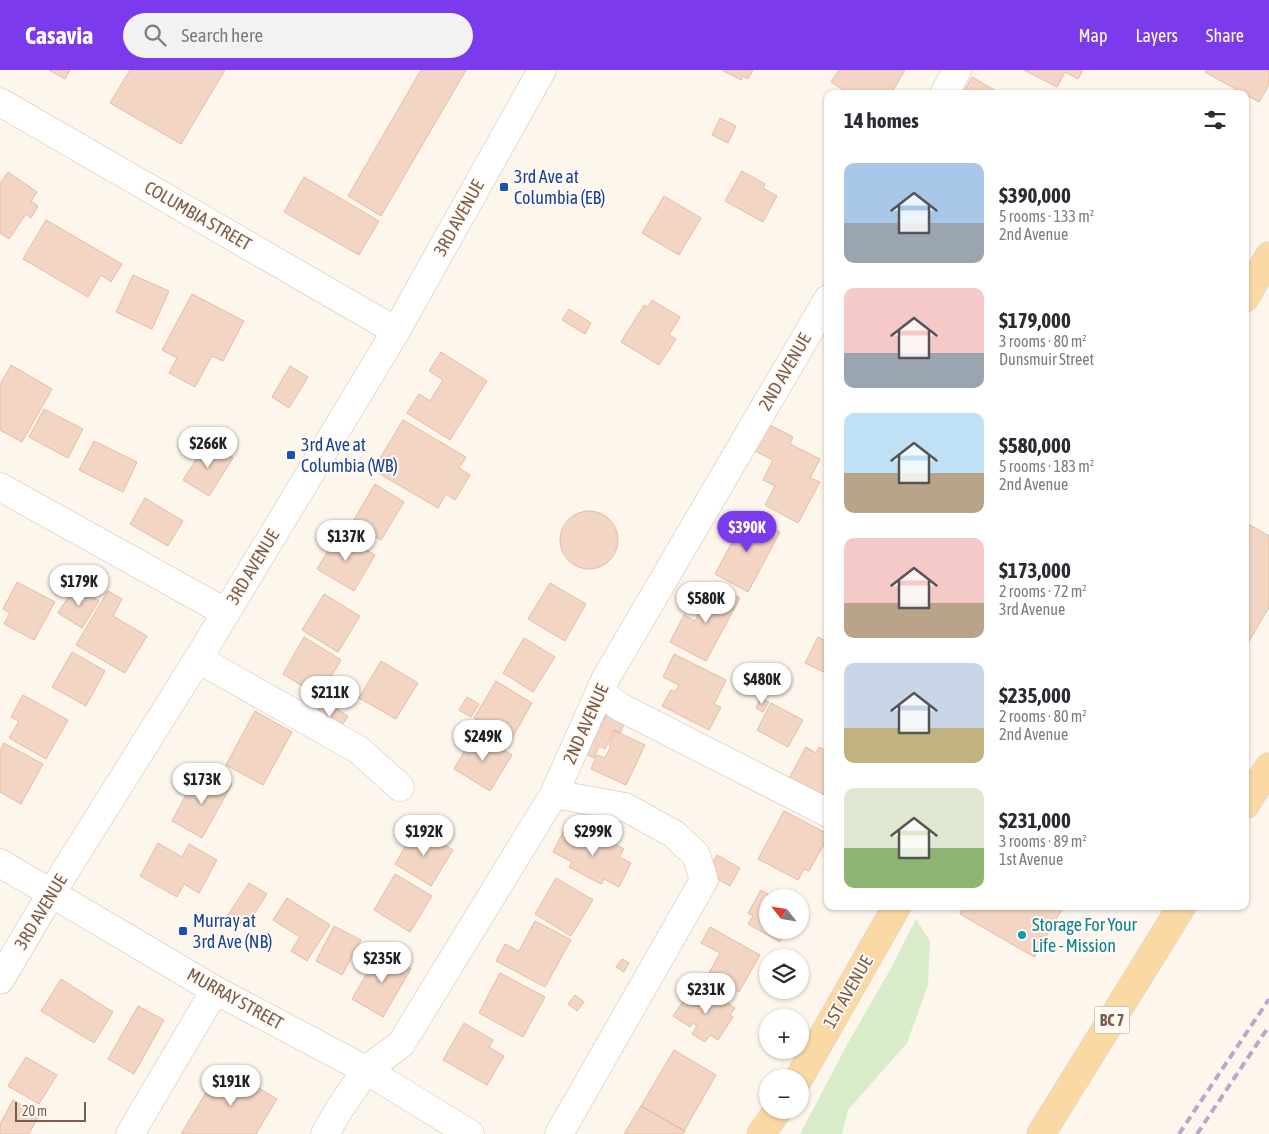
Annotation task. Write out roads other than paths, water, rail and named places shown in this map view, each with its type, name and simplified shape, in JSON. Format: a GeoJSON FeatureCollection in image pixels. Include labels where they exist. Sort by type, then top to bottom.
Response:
{"type":"FeatureCollection","features":[{"type":"Feature","properties":{"kind":"main road"},"geometry":{"type":"LineString","coordinates":[[1249,291],[1269,256]]}},
{"type":"Feature","properties":{"kind":"main road"},"geometry":{"type":"LineString","coordinates":[[1249,798],[1269,766]]}},
{"type":"Feature","properties":{"kind":"main road","name":"1ST AVENUE"},"geometry":{"type":"LineString","coordinates":[[805,1069],[895,910]]}},
{"type":"Feature","properties":{"kind":"main road","name":"BC 7"},"geometry":{"type":"LineString","coordinates":[[1041,1134],[1180,910]]}},
{"type":"Feature","properties":{"kind":"main road"},"geometry":{"type":"LineString","coordinates":[[761,1134],[772,1119]]}},
{"type":"Feature","properties":{"kind":"main road"},"geometry":{"type":"LineString","coordinates":[[780,1134],[785,1119]]}},
{"type":"Feature","properties":{"kind":"street","name":"3RD AVENUE"},"geometry":{"type":"LineString","coordinates":[[0,980],[396,331],[542,70]]}},
{"type":"Feature","properties":{"kind":"street"},"geometry":{"type":"LineString","coordinates":[[946,90],[957,70]]}},
{"type":"Feature","properties":{"kind":"street","name":"COLUMBIA STREET"},"geometry":{"type":"LineString","coordinates":[[0,102],[396,331]]}},
{"type":"Feature","properties":{"kind":"street","name":"2ND AVENUE"},"geometry":{"type":"LineString","coordinates":[[325,1134],[366,1070],[401,1044],[554,794],[603,685],[824,305]]}},
{"type":"Feature","properties":{"kind":"street"},"geometry":{"type":"LineString","coordinates":[[0,487],[225,612]]}},
{"type":"Feature","properties":{"kind":"street"},"geometry":{"type":"LineString","coordinates":[[198,658],[359,750],[400,787]]}},
{"type":"Feature","properties":{"kind":"street"},"geometry":{"type":"LineString","coordinates":[[603,685],[620,707],[824,811]]}},
{"type":"Feature","properties":{"kind":"street"},"geometry":{"type":"LineString","coordinates":[[554,794],[625,807],[674,834],[696,855],[704,880],[559,1134]]}},
{"type":"Feature","properties":{"kind":"street","name":"MURRAY STREET"},"geometry":{"type":"LineString","coordinates":[[0,863],[215,990],[366,1070],[470,1134]]}},
{"type":"Feature","properties":{"kind":"street"},"geometry":{"type":"LineString","coordinates":[[130,1134],[215,990]]}},
{"type":"Feature","properties":{"kind":"railway"},"geometry":{"type":"LineString","coordinates":[[1179,1134],[1269,999]]}},
{"type":"Feature","properties":{"kind":"railway"},"geometry":{"type":"LineString","coordinates":[[1197,1134],[1269,1026]]}},
{"type":"Feature","properties":{"kind":"place","name":"3rd Ave at Columbia (EB)"},"geometry":{"type":"Point","coordinates":[504,187]}},
{"type":"Feature","properties":{"kind":"place","name":"3rd Ave at Columbia (WB)"},"geometry":{"type":"Point","coordinates":[291,455]}},
{"type":"Feature","properties":{"kind":"place","name":"Murray at 3rd Ave (NB)"},"geometry":{"type":"Point","coordinates":[183,931]}},
{"type":"Feature","properties":{"kind":"place","name":"Storage For Your Life - Mission"},"geometry":{"type":"Point","coordinates":[1022,935]}}]}
